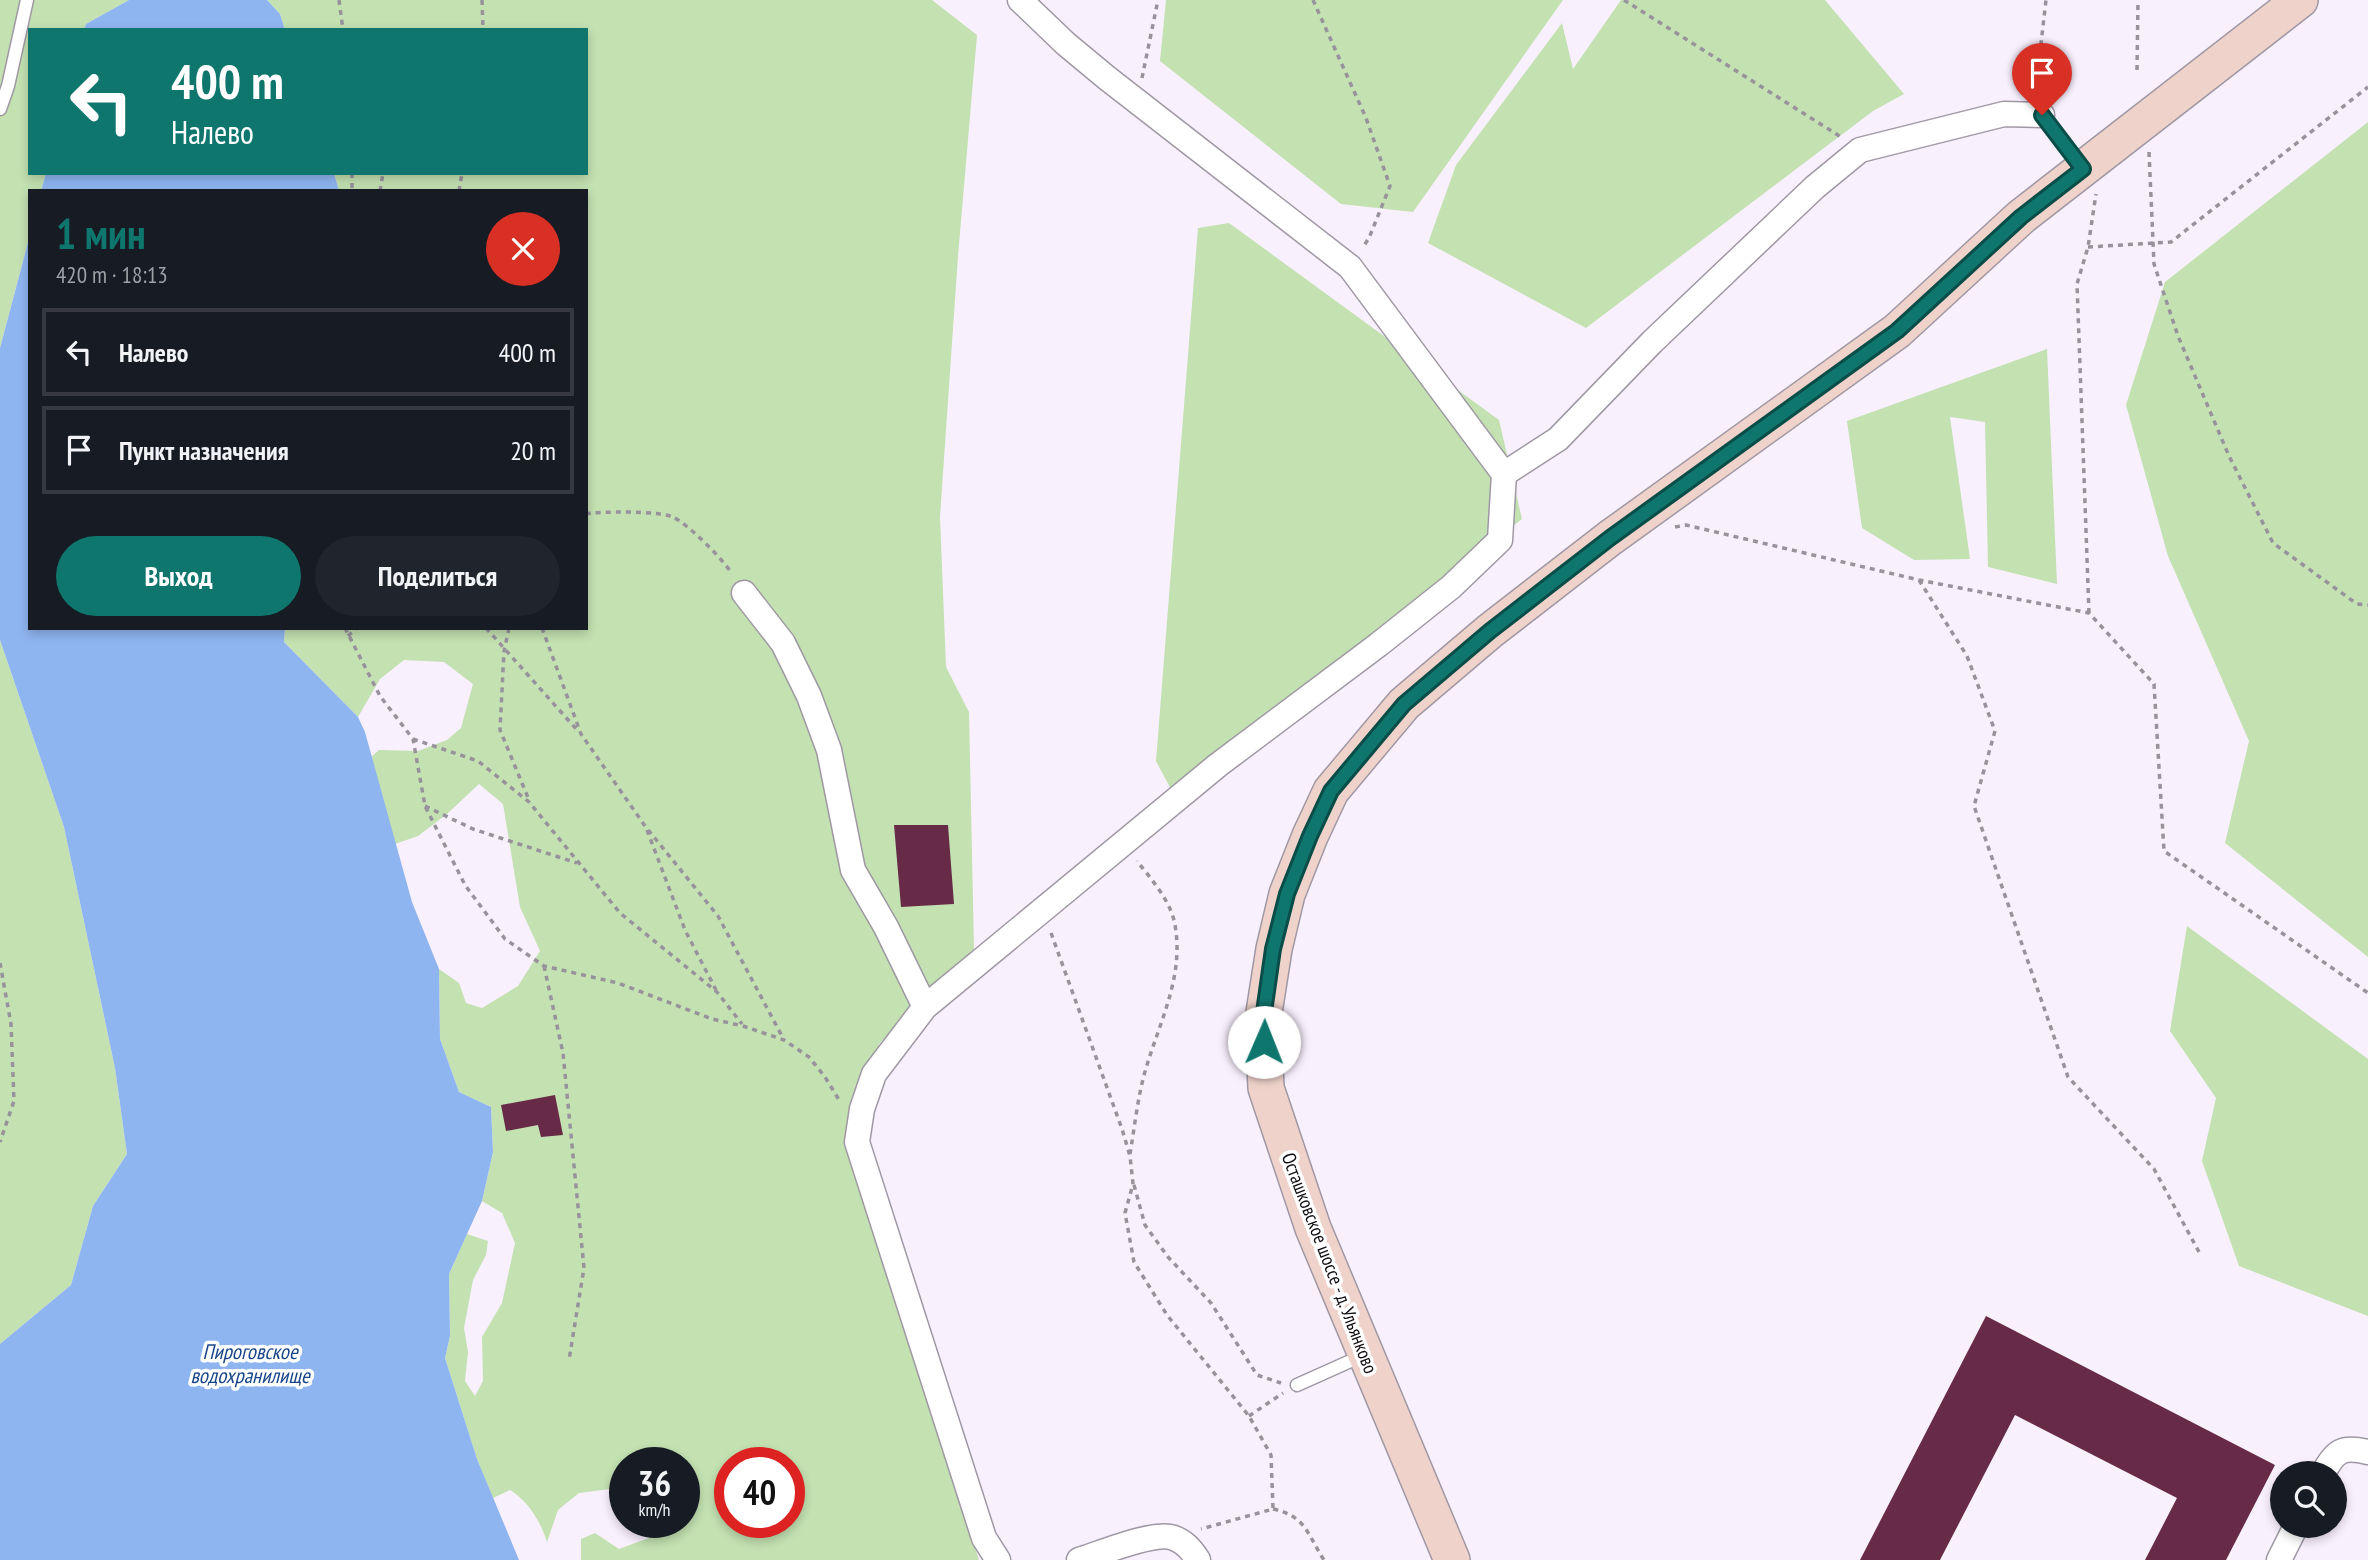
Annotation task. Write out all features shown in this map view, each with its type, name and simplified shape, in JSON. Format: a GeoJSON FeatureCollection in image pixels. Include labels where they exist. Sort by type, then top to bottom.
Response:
{"type":"FeatureCollection","features":[{"type":"Feature","properties":{"kind":"street"},"geometry":{"type":"LineString","coordinates":[[998,1560],[984,1538],[857,1142],[862,1109],[874,1074],[925,1007],[1218,765],[1378,646],[1451,587],[1490,550],[1500,540],[1504,474],[1350,267],[1066,44],[1020,0]]}},
{"type":"Feature","properties":{"kind":"street","name":"Осташковское шоссе - д. Ульянково"},"geometry":{"type":"LineString","coordinates":[[1452,1560],[1313,1228],[1266,1088],[1263,1019],[1273,949],[1287,894],[1331,791],[1404,704],[1490,631],[1610,538],[1897,331],[2021,217],[2300,0]]}},
{"type":"Feature","properties":{"kind":"street"},"geometry":{"type":"LineString","coordinates":[[1504,474],[1558,439],[1652,342],[1815,187],[1860,150],[2004,114],[2042,115]]}},
{"type":"Feature","properties":{"kind":"street"},"geometry":{"type":"LineString","coordinates":[[744,593],[783,643],[809,696],[829,750],[853,870],[886,927],[925,1007]]}},
{"type":"Feature","properties":{"kind":"street"},"geometry":{"type":"LineString","coordinates":[[2332,1461],[2338,1452],[2352,1448],[2368,1452]]}},
{"type":"Feature","properties":{"kind":"street"},"geometry":{"type":"LineString","coordinates":[[1079,1560],[1146,1538],[1172,1537],[1192,1549],[1198,1560]]}},
{"type":"Feature","properties":{"kind":"street"},"geometry":{"type":"LineString","coordinates":[[2279,1560],[2290,1538]]}},
{"type":"Feature","properties":{"kind":"lane"},"geometry":{"type":"LineString","coordinates":[[0,109],[8,86],[27,0]]}},
{"type":"Feature","properties":{"kind":"lane"},"geometry":{"type":"LineString","coordinates":[[2042,115],[2083,169]]}},
{"type":"Feature","properties":{"kind":"lane"},"geometry":{"type":"LineString","coordinates":[[1297,1385],[1365,1355]]}},
{"type":"Feature","properties":{"kind":"path"},"geometry":{"type":"LineString","coordinates":[[339,0],[343,28]]}},
{"type":"Feature","properties":{"kind":"path"},"geometry":{"type":"LineString","coordinates":[[482,0],[483,28]]}},
{"type":"Feature","properties":{"kind":"path"},"geometry":{"type":"LineString","coordinates":[[1136,100],[1158,0]]}},
{"type":"Feature","properties":{"kind":"path"},"geometry":{"type":"LineString","coordinates":[[1313,0],[1366,118],[1390,186],[1369,238],[1350,267]]}},
{"type":"Feature","properties":{"kind":"path"},"geometry":{"type":"LineString","coordinates":[[1624,0],[1860,150]]}},
{"type":"Feature","properties":{"kind":"path"},"geometry":{"type":"LineString","coordinates":[[2042,115],[2038,69],[2046,0]]}},
{"type":"Feature","properties":{"kind":"path"},"geometry":{"type":"LineString","coordinates":[[2137,70],[2138,0]]}},
{"type":"Feature","properties":{"kind":"path"},"geometry":{"type":"LineString","coordinates":[[2088,247],[2171,242],[2368,87]]}},
{"type":"Feature","properties":{"kind":"path"},"geometry":{"type":"LineString","coordinates":[[2147,143],[2154,264],[2178,336],[2229,456],[2273,543],[2357,604],[2368,605]]}},
{"type":"Feature","properties":{"kind":"path"},"geometry":{"type":"LineString","coordinates":[[2083,169],[2096,195],[2088,247],[2077,284],[2089,613]]}},
{"type":"Feature","properties":{"kind":"path"},"geometry":{"type":"LineString","coordinates":[[588,514],[601,511],[672,516],[723,559],[744,593]]}},
{"type":"Feature","properties":{"kind":"path"},"geometry":{"type":"LineString","coordinates":[[1673,527],[1686,525],[1919,580],[2089,613],[2154,684],[2165,851],[2368,993]]}},
{"type":"Feature","properties":{"kind":"path"},"geometry":{"type":"LineString","coordinates":[[1919,580],[1967,656],[1995,731],[1974,806],[2068,1077],[2154,1169],[2199,1252]]}},
{"type":"Feature","properties":{"kind":"path"},"geometry":{"type":"LineString","coordinates":[[346,630],[380,696],[413,739],[425,806],[464,885],[505,939],[544,966],[618,983],[712,1019],[784,1040],[809,1057],[841,1104]]}},
{"type":"Feature","properties":{"kind":"path"},"geometry":{"type":"LineString","coordinates":[[348,636],[355,630]]}},
{"type":"Feature","properties":{"kind":"path"},"geometry":{"type":"LineString","coordinates":[[488,630],[581,734],[645,826],[718,916],[784,1040]]}},
{"type":"Feature","properties":{"kind":"path"},"geometry":{"type":"LineString","coordinates":[[509,630],[504,651],[500,730],[529,802]]}},
{"type":"Feature","properties":{"kind":"path"},"geometry":{"type":"LineString","coordinates":[[543,630],[581,734]]}},
{"type":"Feature","properties":{"kind":"path"},"geometry":{"type":"LineString","coordinates":[[413,739],[478,761],[529,802],[620,913],[718,992]]}},
{"type":"Feature","properties":{"kind":"path"},"geometry":{"type":"LineString","coordinates":[[425,806],[473,829],[579,864]]}},
{"type":"Feature","properties":{"kind":"path"},"geometry":{"type":"LineString","coordinates":[[645,826],[685,930],[718,992],[743,1026]]}},
{"type":"Feature","properties":{"kind":"path"},"geometry":{"type":"LineString","coordinates":[[1123,843],[1159,890],[1175,923],[1177,955],[1172,991],[1146,1066],[1130,1156]]}},
{"type":"Feature","properties":{"kind":"path"},"geometry":{"type":"LineString","coordinates":[[1043,911],[1122,1129],[1130,1156],[1133,1184],[1145,1225],[1168,1257],[1211,1303],[1257,1375],[1297,1385]]}},
{"type":"Feature","properties":{"kind":"path"},"geometry":{"type":"LineString","coordinates":[[0,962],[10,1024],[15,1101],[0,1142]]}},
{"type":"Feature","properties":{"kind":"path"},"geometry":{"type":"LineString","coordinates":[[544,966],[563,1052],[583,1268],[569,1360]]}},
{"type":"Feature","properties":{"kind":"path"},"geometry":{"type":"LineString","coordinates":[[1133,1184],[1125,1213],[1134,1262],[1167,1315],[1249,1416],[1271,1455],[1273,1509]]}},
{"type":"Feature","properties":{"kind":"path"},"geometry":{"type":"LineString","coordinates":[[1249,1416],[1297,1385]]}},
{"type":"Feature","properties":{"kind":"path"},"geometry":{"type":"LineString","coordinates":[[1172,1537],[1273,1509],[1289,1513],[1303,1525],[1324,1560]]}},
{"type":"Feature","properties":{"kind":"green space"},"geometry":{"type":"Polygon","coordinates":[[[0,0],[129,0],[86,24],[85,28],[28,28],[28,175],[45,175],[42,189],[28,189],[28,243],[0,348],[0,0]]]}},
{"type":"Feature","properties":{"kind":"green space"},"geometry":{"type":"Polygon","coordinates":[[[267,0],[932,0],[977,35],[940,517],[946,667],[969,712],[974,949],[879,1044],[845,1146],[979,1560],[581,1560],[581,1539],[595,1533],[619,1549],[649,1538],[700,1538],[700,1447],[609,1447],[609,1489],[579,1493],[558,1510],[547,1542],[533,1513],[517,1495],[510,1490],[493,1498],[477,1459],[445,1358],[450,1336],[449,1274],[467,1234],[488,1241],[486,1255],[473,1280],[464,1328],[468,1352],[465,1381],[475,1396],[483,1381],[482,1337],[502,1303],[515,1243],[502,1213],[482,1201],[493,1152],[491,1107],[459,1092],[440,1039],[439,969],[459,983],[466,1003],[482,1008],[518,986],[540,951],[520,907],[503,804],[479,784],[418,836],[395,844],[371,757],[379,750],[418,751],[447,740],[461,728],[473,684],[444,662],[404,660],[380,679],[358,717],[284,642],[285,630],[588,630],[588,189],[338,189],[335,175],[588,175],[588,28],[284,28],[280,14],[267,0]]]}},
{"type":"Feature","properties":{"kind":"green space"},"geometry":{"type":"Polygon","coordinates":[[[1166,0],[1563,0],[1413,212],[1341,204],[1160,61],[1166,0]]]}},
{"type":"Feature","properties":{"kind":"green space"},"geometry":{"type":"Polygon","coordinates":[[[1621,0],[1825,0],[1904,94],[1873,111],[1586,328],[1428,243],[1456,165],[1562,23],[1573,69],[1621,0]]]}},
{"type":"Feature","properties":{"kind":"green space"},"geometry":{"type":"Polygon","coordinates":[[[2368,122],[2368,957],[2225,843],[2249,741],[2168,556],[2126,405],[2165,282],[2368,122]]]}},
{"type":"Feature","properties":{"kind":"green space"},"geometry":{"type":"Polygon","coordinates":[[[1229,223],[1499,420],[1522,519],[1174,795],[1156,761],[1198,228],[1229,223]]]}},
{"type":"Feature","properties":{"kind":"green space"},"geometry":{"type":"Polygon","coordinates":[[[2047,349],[2057,584],[1988,567],[1985,422],[1950,417],[1970,559],[1914,560],[1862,528],[1847,421],[2047,349]]]}},
{"type":"Feature","properties":{"kind":"green space"},"geometry":{"type":"Polygon","coordinates":[[[0,640],[64,827],[115,1068],[127,1154],[93,1206],[71,1285],[0,1344],[0,640]]]}},
{"type":"Feature","properties":{"kind":"green space"},"geometry":{"type":"Polygon","coordinates":[[[2187,926],[2368,1059],[2368,1316],[2239,1266],[2202,1161],[2216,1098],[2170,1031],[2187,926]]]}},
{"type":"Feature","properties":{"kind":"water"},"geometry":{"type":"Polygon","coordinates":[[[129,0],[267,0],[280,14],[284,28],[85,28],[86,24],[129,0]]]}},
{"type":"Feature","properties":{"kind":"water"},"geometry":{"type":"Polygon","coordinates":[[[45,175],[335,175],[338,189],[42,189],[45,175]]]}},
{"type":"Feature","properties":{"kind":"water","name":"Пироговское водохранилище"},"geometry":{"type":"Polygon","coordinates":[[[28,243],[28,630],[285,630],[284,642],[358,717],[365,732],[412,902],[439,969],[440,1039],[459,1092],[491,1107],[493,1152],[482,1201],[449,1274],[450,1336],[445,1358],[477,1459],[519,1560],[0,1560],[0,1344],[71,1285],[93,1206],[127,1154],[115,1068],[64,827],[0,640],[0,348],[28,243]]]}},
{"type":"Feature","properties":{"kind":"building"},"geometry":{"type":"Polygon","coordinates":[[[894,825],[948,825],[954,904],[901,907],[894,825]]]}},
{"type":"Feature","properties":{"kind":"building"},"geometry":{"type":"Polygon","coordinates":[[[555,1095],[563,1135],[541,1137],[538,1125],[506,1131],[501,1105],[555,1095]]]}},
{"type":"Feature","properties":{"kind":"building"},"geometry":{"type":"Polygon","coordinates":[[[1986,1316],[2270,1462],[2270,1475],[2226,1560],[2145,1560],[2177,1498],[2015,1415],[1940,1560],[1860,1560],[1986,1316]]]}},
{"type":"Feature","properties":{"kind":"route"},"geometry":{"type":"LineString","coordinates":[[1264,1042],[1263,1019],[1273,949],[1287,894],[1331,791],[1368,745],[1404,704],[1490,631],[1610,538],[1897,331],[2021,217],[2083,169],[2042,115]]}}]}
